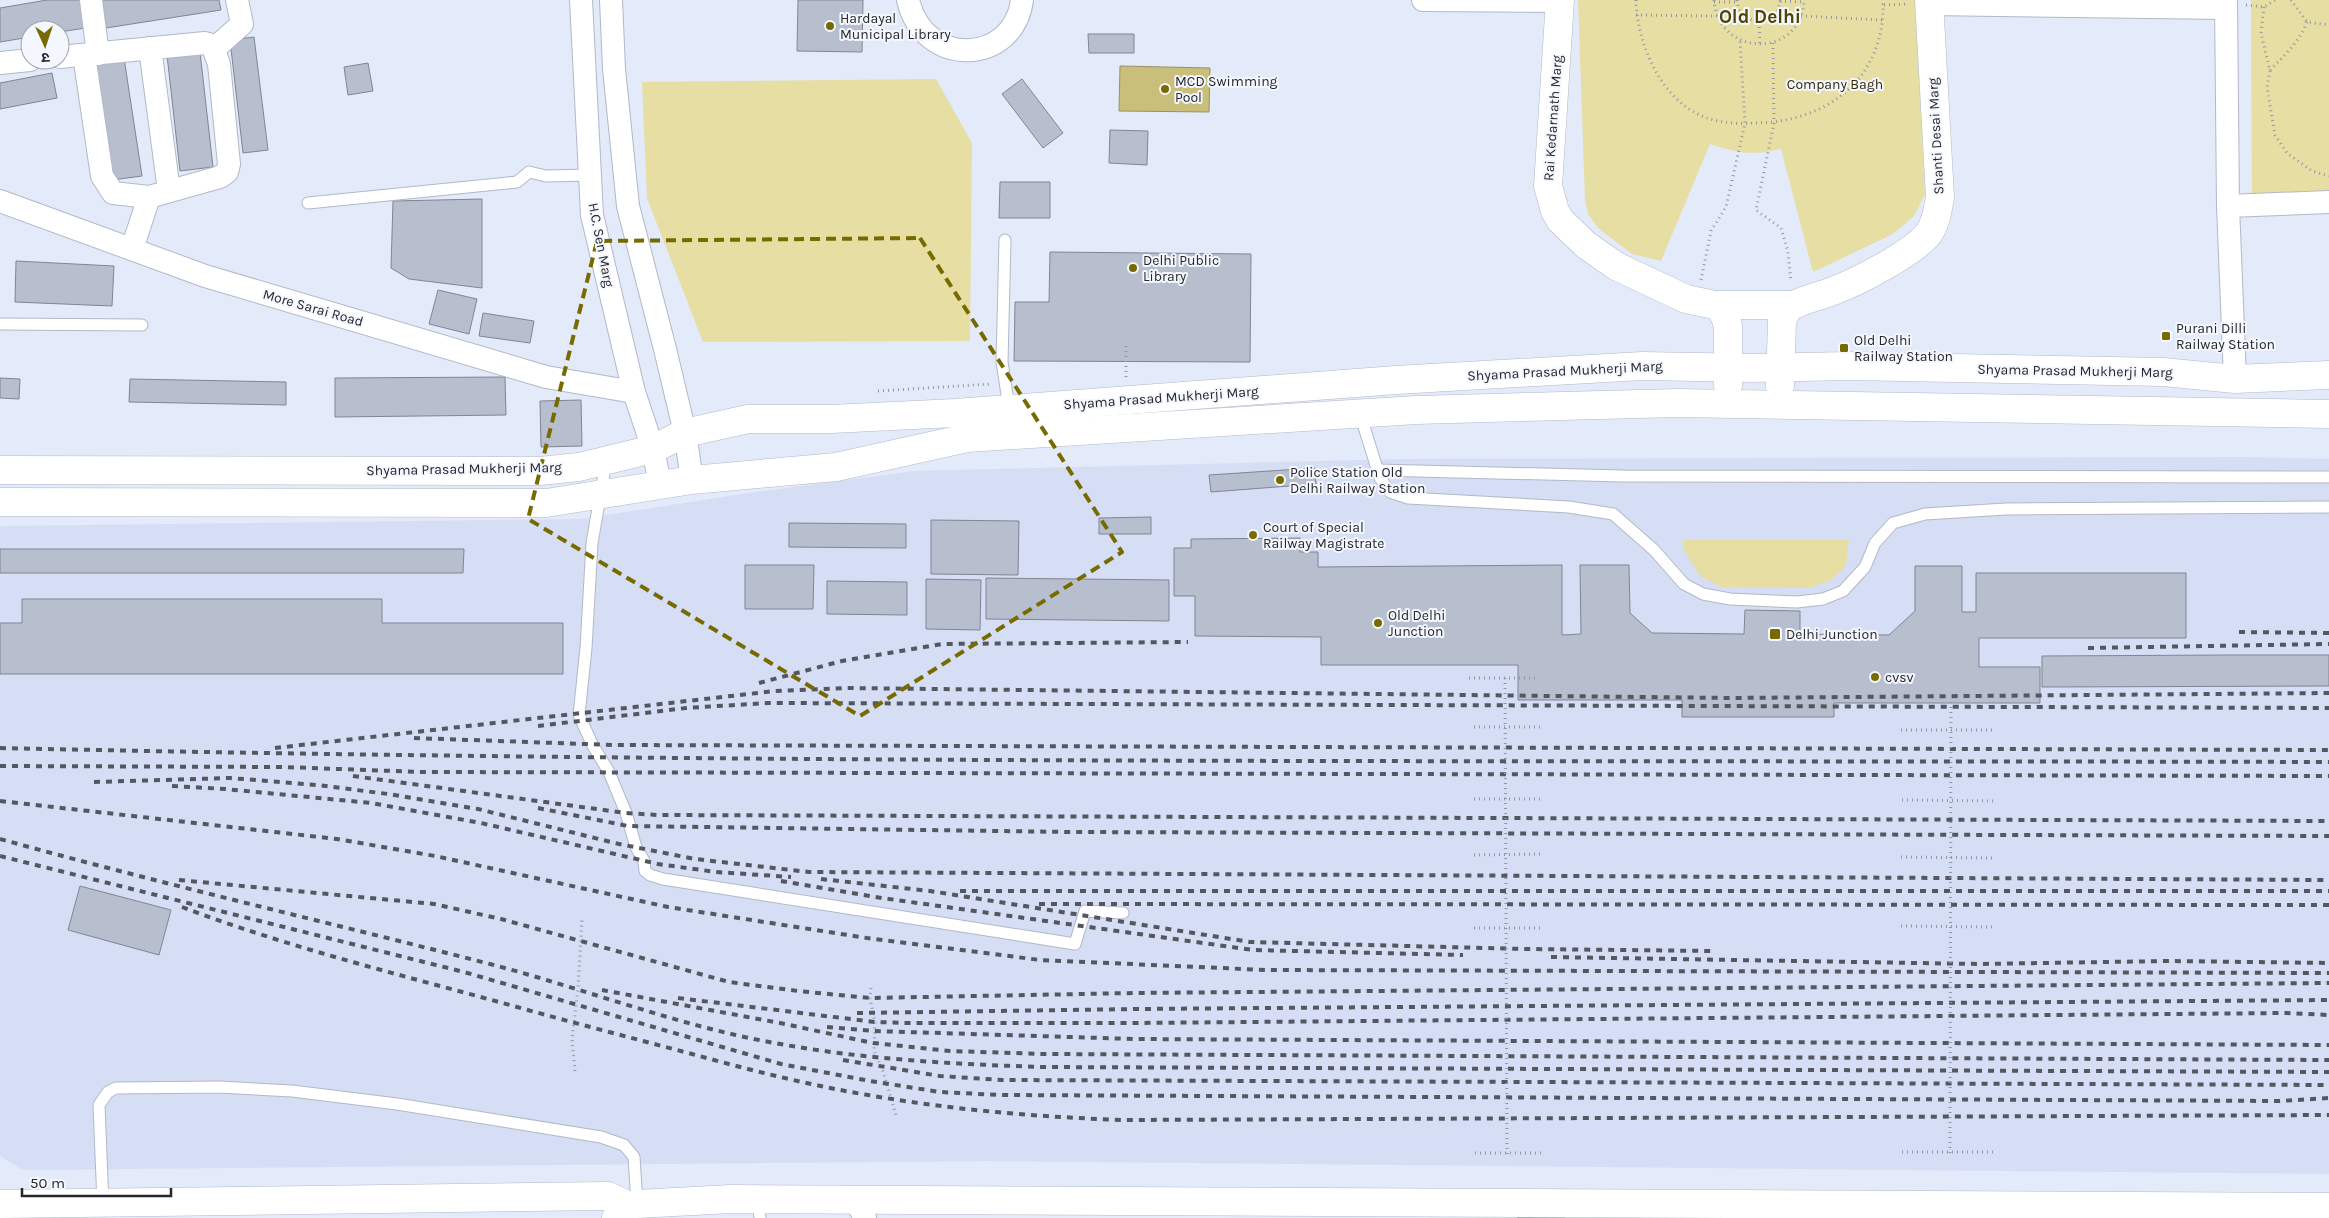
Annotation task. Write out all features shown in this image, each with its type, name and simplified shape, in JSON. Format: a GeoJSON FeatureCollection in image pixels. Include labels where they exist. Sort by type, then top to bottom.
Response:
{"type":"FeatureCollection","features":[{"type":"Feature","properties":{"kind":"main road","name":"Rai Kedarnath Marg"},"geometry":{"type":"LineString","coordinates":[[1560,0],[1548,186],[1554,212],[1586,245],[1616,266],[1686,299],[1708,303]]}},
{"type":"Feature","properties":{"kind":"main road","name":"Shanti Desai Marg"},"geometry":{"type":"LineString","coordinates":[[1708,303],[1792,305],[1854,283],[1878,270],[1922,240],[1929,233],[1935,220],[1940,196],[1929,2]]}},
{"type":"Feature","properties":{"kind":"main road"},"geometry":{"type":"LineString","coordinates":[[1708,303],[1722,310],[1728,322],[1729,404]]}},
{"type":"Feature","properties":{"kind":"main road"},"geometry":{"type":"LineString","coordinates":[[1779,405],[1782,318],[1785,311],[1792,305]]}},
{"type":"Feature","properties":{"kind":"main road","name":"Shyama Prasad Mukherji Marg"},"geometry":{"type":"LineString","coordinates":[[0,470],[540,471],[579,467],[652,449],[685,433],[748,418],[840,418],[955,413],[1396,380],[1642,366],[1847,366],[2163,372],[2235,379],[2329,375]]}},
{"type":"Feature","properties":{"kind":"main road","name":"Shyama Prasad Mukherji Marg"},"geometry":{"type":"LineString","coordinates":[[0,502],[546,502],[692,480],[836,467],[967,438],[1416,410],[1729,404],[2329,414]]}},
{"type":"Feature","properties":{"kind":"main road"},"geometry":{"type":"LineString","coordinates":[[0,1205],[1691,1211],[2329,1207]]}},
{"type":"Feature","properties":{"kind":"main road"},"geometry":{"type":"LineString","coordinates":[[0,1205],[30,1218]]}},
{"type":"Feature","properties":{"kind":"street"},"geometry":{"type":"LineString","coordinates":[[70,56],[91,54],[150,48],[205,43],[212,45],[219,64],[229,164],[227,172],[220,177],[159,194],[113,193],[102,176],[91,54],[91,0]]}},
{"type":"Feature","properties":{"kind":"street"},"geometry":{"type":"LineString","coordinates":[[214,49],[242,24],[237,0]]}},
{"type":"Feature","properties":{"kind":"street","name":"H.C. Sen Marg"},"geometry":{"type":"LineString","coordinates":[[581,0],[592,214],[634,392],[652,449],[660,484]]}},
{"type":"Feature","properties":{"kind":"street"},"geometry":{"type":"LineString","coordinates":[[611,0],[614,69],[628,206],[685,433],[692,480]]}},
{"type":"Feature","properties":{"kind":"street"},"geometry":{"type":"LineString","coordinates":[[908,0],[912,16],[923,32],[939,44],[958,50],[978,49],[997,41],[1012,28],[1021,10],[1022,0]]}},
{"type":"Feature","properties":{"kind":"street"},"geometry":{"type":"LineString","coordinates":[[1423,0],[1560,0]]}},
{"type":"Feature","properties":{"kind":"street"},"geometry":{"type":"LineString","coordinates":[[1929,2],[2226,4],[2228,206],[2235,379]]}},
{"type":"Feature","properties":{"kind":"street"},"geometry":{"type":"LineString","coordinates":[[132,250],[159,194],[150,48]]}},
{"type":"Feature","properties":{"kind":"street"},"geometry":{"type":"LineString","coordinates":[[0,63],[20,61]]}},
{"type":"Feature","properties":{"kind":"street","name":"More Sarai Road"},"geometry":{"type":"LineString","coordinates":[[0,201],[205,276],[546,377],[634,392]]}},
{"type":"Feature","properties":{"kind":"street"},"geometry":{"type":"LineString","coordinates":[[2228,206],[2329,202]]}},
{"type":"Feature","properties":{"kind":"lane"},"geometry":{"type":"LineString","coordinates":[[308,203],[518,182],[529,172],[546,176],[590,175]]}},
{"type":"Feature","properties":{"kind":"lane"},"geometry":{"type":"LineString","coordinates":[[1006,240],[1002,362],[1009,408]]}},
{"type":"Feature","properties":{"kind":"lane"},"geometry":{"type":"LineString","coordinates":[[0,324],[142,325]]}},
{"type":"Feature","properties":{"kind":"lane"},"geometry":{"type":"LineString","coordinates":[[1360,414],[1377,470],[1390,492],[1408,498],[1569,507],[1613,514],[1654,550],[1684,584],[1702,594],[1730,599],[1797,602],[1823,599],[1843,591],[1865,567],[1875,543],[1893,523],[1925,514],[2006,509],[2329,507]]}},
{"type":"Feature","properties":{"kind":"lane"},"geometry":{"type":"LineString","coordinates":[[606,460],[592,542],[586,648],[579,715],[592,744],[609,772],[626,813],[636,847],[644,861],[645,871],[650,875],[1075,944],[1085,911],[1123,913]]}},
{"type":"Feature","properties":{"kind":"lane"},"geometry":{"type":"LineString","coordinates":[[1377,470],[1623,476],[2329,477]]}},
{"type":"Feature","properties":{"kind":"lane"},"geometry":{"type":"LineString","coordinates":[[103,1204],[100,1105],[108,1092],[116,1088],[220,1086],[292,1091],[349,1098],[601,1137],[624,1145],[634,1157],[619,1208]]}},
{"type":"Feature","properties":{"kind":"path"},"geometry":{"type":"LineString","coordinates":[[1636,0],[1636,15],[1640,36],[1650,62],[1663,82],[1682,102],[1702,116],[1745,124],[1774,123],[1798,119],[1821,109],[1845,95],[1870,62],[1877,45],[1882,20],[1883,0]]}},
{"type":"Feature","properties":{"kind":"path"},"geometry":{"type":"LineString","coordinates":[[2275,0],[2264,7],[2261,33],[2270,71],[2267,87],[2275,135],[2287,153],[2312,171],[2329,176]]}},
{"type":"Feature","properties":{"kind":"path"},"geometry":{"type":"LineString","coordinates":[[2291,0],[2307,22],[2329,26]]}},
{"type":"Feature","properties":{"kind":"path"},"geometry":{"type":"LineString","coordinates":[[1714,1],[1737,1],[1743,15],[1747,19],[1759,22],[1771,18],[1775,14],[1780,1],[1804,1],[1800,16],[1793,29],[1773,43],[1760,45],[1740,40],[1726,30],[1717,16],[1714,1]]}},
{"type":"Feature","properties":{"kind":"path"},"geometry":{"type":"LineString","coordinates":[[1636,15],[1717,16]]}},
{"type":"Feature","properties":{"kind":"path"},"geometry":{"type":"LineString","coordinates":[[1800,16],[1882,20]]}},
{"type":"Feature","properties":{"kind":"path"},"geometry":{"type":"LineString","coordinates":[[1759,22],[1760,45]]}},
{"type":"Feature","properties":{"kind":"path"},"geometry":{"type":"LineString","coordinates":[[2270,71],[2292,49],[2307,22]]}},
{"type":"Feature","properties":{"kind":"path"},"geometry":{"type":"LineString","coordinates":[[1708,303],[1701,282],[1711,231],[1726,207],[1745,124],[1740,40]]}},
{"type":"Feature","properties":{"kind":"path"},"geometry":{"type":"LineString","coordinates":[[1773,43],[1774,123],[1756,210],[1780,228],[1788,252],[1792,305]]}},
{"type":"Feature","properties":{"kind":"path"},"geometry":{"type":"LineString","coordinates":[[1126,346],[1126,377],[1129,401]]}},
{"type":"Feature","properties":{"kind":"path"},"geometry":{"type":"LineString","coordinates":[[1469,678],[1539,678]]}},
{"type":"Feature","properties":{"kind":"path"},"geometry":{"type":"LineString","coordinates":[[1505,678],[1507,1154]]}},
{"type":"Feature","properties":{"kind":"path"},"geometry":{"type":"LineString","coordinates":[[1950,1153],[1951,698]]}},
{"type":"Feature","properties":{"kind":"path"},"geometry":{"type":"LineString","coordinates":[[1474,727],[1540,727]]}},
{"type":"Feature","properties":{"kind":"path"},"geometry":{"type":"LineString","coordinates":[[1902,730],[1995,730]]}},
{"type":"Feature","properties":{"kind":"path"},"geometry":{"type":"LineString","coordinates":[[1474,799],[1540,799]]}},
{"type":"Feature","properties":{"kind":"path"},"geometry":{"type":"LineString","coordinates":[[1902,800],[1995,801]]}},
{"type":"Feature","properties":{"kind":"path"},"geometry":{"type":"LineString","coordinates":[[1474,855],[1540,854]]}},
{"type":"Feature","properties":{"kind":"path"},"geometry":{"type":"LineString","coordinates":[[1901,857],[1994,858]]}},
{"type":"Feature","properties":{"kind":"path"},"geometry":{"type":"LineString","coordinates":[[575,1071],[572,1039],[578,989],[582,919]]}},
{"type":"Feature","properties":{"kind":"path"},"geometry":{"type":"LineString","coordinates":[[1901,926],[1994,927]]}},
{"type":"Feature","properties":{"kind":"path"},"geometry":{"type":"LineString","coordinates":[[1474,928],[1540,928]]}},
{"type":"Feature","properties":{"kind":"path"},"geometry":{"type":"LineString","coordinates":[[871,988],[870,998],[875,1022],[874,1051],[882,1068],[896,1115]]}},
{"type":"Feature","properties":{"kind":"path"},"geometry":{"type":"LineString","coordinates":[[1475,1153],[1541,1152]]}},
{"type":"Feature","properties":{"kind":"path"},"geometry":{"type":"LineString","coordinates":[[1902,1152],[1994,1152]]}},
{"type":"Feature","properties":{"kind":"highlighted area"},"geometry":{"type":"Polygon","coordinates":[[[920,238],[1122,552],[860,716],[528,519],[597,241],[920,238]]]}},
{"type":"Feature","properties":{"kind":"shaded area","name":"MCD Swimming Pool"},"geometry":{"type":"Polygon","coordinates":[[[1120,66],[1210,68],[1209,112],[1119,111],[1120,66]]]}},
{"type":"Feature","properties":{"kind":"shaded area"},"geometry":{"type":"Polygon","coordinates":[[[2242,457],[2329,459],[2329,1174],[985,1161],[23,1170],[0,1156],[0,526],[580,519],[749,493],[914,471],[1403,459],[2242,457]]]}},
{"type":"Feature","properties":{"kind":"green space","name":"Company Bagh"},"geometry":{"type":"Polygon","coordinates":[[[1578,0],[1915,0],[1925,194],[1914,216],[1893,234],[1813,272],[1781,149],[1753,153],[1729,150],[1710,144],[1661,261],[1632,254],[1599,229],[1588,214],[1585,200],[1578,0]]]}},
{"type":"Feature","properties":{"kind":"green space"},"geometry":{"type":"Polygon","coordinates":[[[2251,0],[2329,0],[2329,193],[2252,194],[2251,0]]]}},
{"type":"Feature","properties":{"kind":"green space"},"geometry":{"type":"Polygon","coordinates":[[[936,79],[972,143],[970,341],[703,342],[647,198],[642,82],[936,79]]]}},
{"type":"Feature","properties":{"kind":"green space"},"geometry":{"type":"Polygon","coordinates":[[[1682,540],[1849,540],[1846,566],[1831,580],[1810,588],[1721,587],[1700,576],[1684,550],[1682,540]]]}},
{"type":"Feature","properties":{"kind":"building"},"geometry":{"type":"Polygon","coordinates":[[[47,0],[81,0],[85,28],[70,30],[70,20],[20,20],[20,39],[0,42],[0,8],[47,0]]]}},
{"type":"Feature","properties":{"kind":"building"},"geometry":{"type":"Polygon","coordinates":[[[102,0],[219,0],[221,10],[106,28],[102,0]]]}},
{"type":"Feature","properties":{"kind":"building","name":"Hardayal Municipal Library"},"geometry":{"type":"Polygon","coordinates":[[[798,0],[863,0],[862,52],[797,51],[798,0]]]}},
{"type":"Feature","properties":{"kind":"building"},"geometry":{"type":"Polygon","coordinates":[[[1088,34],[1134,34],[1134,53],[1089,53],[1088,34]]]}},
{"type":"Feature","properties":{"kind":"building"},"geometry":{"type":"Polygon","coordinates":[[[254,37],[268,150],[243,153],[230,40],[254,37]]]}},
{"type":"Feature","properties":{"kind":"building"},"geometry":{"type":"Polygon","coordinates":[[[200,52],[213,167],[180,171],[167,55],[200,52]]]}},
{"type":"Feature","properties":{"kind":"building"},"geometry":{"type":"Polygon","coordinates":[[[124,58],[142,176],[112,180],[94,63],[124,58]]]}},
{"type":"Feature","properties":{"kind":"building"},"geometry":{"type":"Polygon","coordinates":[[[368,63],[373,91],[348,95],[344,67],[368,63]]]}},
{"type":"Feature","properties":{"kind":"building"},"geometry":{"type":"Polygon","coordinates":[[[52,73],[57,98],[0,109],[0,83],[52,73]]]}},
{"type":"Feature","properties":{"kind":"building"},"geometry":{"type":"Polygon","coordinates":[[[1022,79],[1063,133],[1043,148],[1002,94],[1022,79]]]}},
{"type":"Feature","properties":{"kind":"building"},"geometry":{"type":"Polygon","coordinates":[[[1110,130],[1148,131],[1147,165],[1109,163],[1110,130]]]}},
{"type":"Feature","properties":{"kind":"building"},"geometry":{"type":"Polygon","coordinates":[[[1000,182],[1050,182],[1050,218],[999,218],[1000,182]]]}},
{"type":"Feature","properties":{"kind":"building"},"geometry":{"type":"Polygon","coordinates":[[[482,199],[482,288],[409,279],[391,268],[393,201],[482,199]]]}},
{"type":"Feature","properties":{"kind":"building"},"geometry":{"type":"Polygon","coordinates":[[[1050,252],[1251,254],[1250,362],[1014,361],[1015,302],[1049,302],[1050,252]]]}},
{"type":"Feature","properties":{"kind":"building"},"geometry":{"type":"Polygon","coordinates":[[[16,261],[114,266],[112,306],[15,302],[16,261]]]}},
{"type":"Feature","properties":{"kind":"building"},"geometry":{"type":"Polygon","coordinates":[[[438,290],[477,299],[469,334],[429,324],[438,290]]]}},
{"type":"Feature","properties":{"kind":"building"},"geometry":{"type":"Polygon","coordinates":[[[483,313],[534,321],[530,343],[479,336],[483,313]]]}},
{"type":"Feature","properties":{"kind":"building"},"geometry":{"type":"Polygon","coordinates":[[[505,377],[506,415],[335,417],[335,378],[505,377]]]}},
{"type":"Feature","properties":{"kind":"building"},"geometry":{"type":"Polygon","coordinates":[[[0,378],[20,379],[19,399],[0,398],[0,378]]]}},
{"type":"Feature","properties":{"kind":"building"},"geometry":{"type":"Polygon","coordinates":[[[130,379],[286,382],[286,405],[129,402],[130,379]]]}},
{"type":"Feature","properties":{"kind":"building"},"geometry":{"type":"Polygon","coordinates":[[[581,400],[582,446],[541,447],[540,401],[581,400]]]}},
{"type":"Feature","properties":{"kind":"building"},"geometry":{"type":"Polygon","coordinates":[[[1315,468],[1316,484],[1211,492],[1209,475],[1315,468]]]}},
{"type":"Feature","properties":{"kind":"building"},"geometry":{"type":"Polygon","coordinates":[[[1151,517],[1151,534],[1099,534],[1099,518],[1151,517]]]}},
{"type":"Feature","properties":{"kind":"building"},"geometry":{"type":"Polygon","coordinates":[[[931,520],[1019,521],[1018,575],[931,574],[931,520]]]}},
{"type":"Feature","properties":{"kind":"building"},"geometry":{"type":"Polygon","coordinates":[[[789,523],[906,524],[906,548],[789,547],[789,523]]]}},
{"type":"Feature","properties":{"kind":"building","name":"Old Delhi Junction"},"geometry":{"type":"Polygon","coordinates":[[[1300,538],[1300,552],[1318,552],[1318,567],[1562,565],[1562,635],[1581,634],[1580,565],[1629,565],[1630,613],[1652,633],[1744,634],[1745,610],[1800,611],[1800,634],[1889,635],[1915,611],[1915,566],[1962,566],[1962,612],[1976,612],[1976,573],[2186,573],[2186,638],[1979,638],[1979,667],[2040,667],[2040,703],[1834,703],[1834,717],[1682,717],[1682,700],[1518,700],[1518,665],[1321,665],[1321,637],[1195,636],[1195,596],[1174,596],[1174,548],[1191,548],[1191,539],[1300,538]]]}},
{"type":"Feature","properties":{"kind":"building"},"geometry":{"type":"Polygon","coordinates":[[[0,549],[464,549],[463,573],[0,573],[0,549]]]}},
{"type":"Feature","properties":{"kind":"building"},"geometry":{"type":"Polygon","coordinates":[[[745,565],[814,565],[813,609],[745,609],[745,565]]]}},
{"type":"Feature","properties":{"kind":"building"},"geometry":{"type":"Polygon","coordinates":[[[986,578],[1169,580],[1169,621],[986,619],[986,578]]]}},
{"type":"Feature","properties":{"kind":"building"},"geometry":{"type":"Polygon","coordinates":[[[926,579],[981,580],[980,630],[926,629],[926,579]]]}},
{"type":"Feature","properties":{"kind":"building"},"geometry":{"type":"Polygon","coordinates":[[[827,581],[907,582],[907,615],[827,614],[827,581]]]}},
{"type":"Feature","properties":{"kind":"building"},"geometry":{"type":"Polygon","coordinates":[[[22,599],[382,599],[382,623],[563,623],[563,674],[0,674],[0,623],[22,623],[22,599]]]}},
{"type":"Feature","properties":{"kind":"building"},"geometry":{"type":"Polygon","coordinates":[[[2329,655],[2329,686],[2042,687],[2042,656],[2329,655]]]}},
{"type":"Feature","properties":{"kind":"building"},"geometry":{"type":"Polygon","coordinates":[[[80,886],[171,910],[159,955],[68,930],[80,886]]]}},
{"type":"Feature","properties":{"kind":"building"},"geometry":{"type":"Polygon","coordinates":[[[1518,1210],[1564,1211],[1564,1218],[1518,1218],[1518,1210]]]}},
{"type":"Feature","properties":{"kind":"railway"},"geometry":{"type":"LineString","coordinates":[[2239,632],[2329,633]]}},
{"type":"Feature","properties":{"kind":"railway"},"geometry":{"type":"LineString","coordinates":[[759,683],[842,661],[942,644],[1188,642]]}},
{"type":"Feature","properties":{"kind":"railway"},"geometry":{"type":"LineString","coordinates":[[2088,648],[2329,644]]}},
{"type":"Feature","properties":{"kind":"railway"},"geometry":{"type":"LineString","coordinates":[[275,748],[775,691],[846,688],[1731,698],[2329,693]]}},
{"type":"Feature","properties":{"kind":"railway"},"geometry":{"type":"LineString","coordinates":[[538,726],[686,708],[768,703],[2329,708]]}},
{"type":"Feature","properties":{"kind":"railway"},"geometry":{"type":"LineString","coordinates":[[414,738],[613,745],[2329,750]]}},
{"type":"Feature","properties":{"kind":"railway"},"geometry":{"type":"LineString","coordinates":[[0,748],[582,757],[873,759],[2329,762]]}},
{"type":"Feature","properties":{"kind":"railway"},"geometry":{"type":"LineString","coordinates":[[0,766],[283,767],[422,772],[2329,776]]}},
{"type":"Feature","properties":{"kind":"railway"},"geometry":{"type":"LineString","coordinates":[[353,776],[626,813],[658,815],[2329,821]]}},
{"type":"Feature","properties":{"kind":"railway"},"geometry":{"type":"LineString","coordinates":[[94,782],[230,778],[317,785],[388,794],[478,809],[619,844],[695,859],[809,872],[2329,880]]}},
{"type":"Feature","properties":{"kind":"railway"},"geometry":{"type":"LineString","coordinates":[[172,786],[225,789],[371,803],[481,823],[658,864],[716,872],[791,877]]}},
{"type":"Feature","properties":{"kind":"railway"},"geometry":{"type":"LineString","coordinates":[[0,801],[337,839],[435,856],[668,907],[867,938],[1040,960],[1266,970],[2329,973]]}},
{"type":"Feature","properties":{"kind":"railway"},"geometry":{"type":"LineString","coordinates":[[538,808],[628,826],[1071,832],[2329,836]]}},
{"type":"Feature","properties":{"kind":"railway"},"geometry":{"type":"LineString","coordinates":[[0,839],[490,964],[729,1034],[799,1047],[868,1056],[937,1062],[1042,1067],[2329,1072]]}},
{"type":"Feature","properties":{"kind":"railway"},"geometry":{"type":"LineString","coordinates":[[0,856],[464,972],[781,1064],[940,1092],[1000,1095],[2280,1101],[2329,1098]]}},
{"type":"Feature","properties":{"kind":"railway"},"geometry":{"type":"LineString","coordinates":[[821,879],[930,891],[1250,942],[1525,949],[1716,951]]}},
{"type":"Feature","properties":{"kind":"railway"},"geometry":{"type":"LineString","coordinates":[[179,880],[434,904],[501,919],[729,982],[870,998],[1134,993],[2329,983]]}},
{"type":"Feature","properties":{"kind":"railway"},"geometry":{"type":"LineString","coordinates":[[781,881],[882,898],[1253,950],[1463,955]]}},
{"type":"Feature","properties":{"kind":"railway"},"geometry":{"type":"LineString","coordinates":[[960,891],[2329,891]]}},
{"type":"Feature","properties":{"kind":"railway"},"geometry":{"type":"LineString","coordinates":[[1039,904],[2329,905]]}},
{"type":"Feature","properties":{"kind":"railway"},"geometry":{"type":"LineString","coordinates":[[182,907],[260,934],[339,958],[757,1071],[823,1087],[868,1095],[996,1112],[1124,1120],[2329,1115]]}},
{"type":"Feature","properties":{"kind":"railway"},"geometry":{"type":"LineString","coordinates":[[1551,957],[1979,964],[2170,961],[2329,963]]}},
{"type":"Feature","properties":{"kind":"railway"},"geometry":{"type":"LineString","coordinates":[[602,990],[780,1023],[873,1043],[950,1051],[1044,1054],[2329,1060]]}},
{"type":"Feature","properties":{"kind":"railway"},"geometry":{"type":"LineString","coordinates":[[678,998],[875,1022],[908,1023],[1134,1023],[2286,1013],[2329,1015]]}},
{"type":"Feature","properties":{"kind":"railway"},"geometry":{"type":"LineString","coordinates":[[857,1013],[1136,1009],[2329,1000]]}},
{"type":"Feature","properties":{"kind":"railway"},"geometry":{"type":"LineString","coordinates":[[827,1027],[874,1031],[1135,1039],[2329,1045]]}},
{"type":"Feature","properties":{"kind":"railway"},"geometry":{"type":"LineString","coordinates":[[843,1060],[940,1076],[1002,1080],[2329,1085]]}},
{"type":"Feature","properties":{"kind":"place","name":"Hardayal Municipal Library"},"geometry":{"type":"Point","coordinates":[830,26]}},
{"type":"Feature","properties":{"kind":"place","name":"MCD Swimming Pool"},"geometry":{"type":"Point","coordinates":[1165,89]}},
{"type":"Feature","properties":{"kind":"place","name":"Delhi Public Library"},"geometry":{"type":"Point","coordinates":[1133,268]}},
{"type":"Feature","properties":{"kind":"place","name":"Purani Dilli Railway Station"},"geometry":{"type":"Point","coordinates":[2166,336]}},
{"type":"Feature","properties":{"kind":"place","name":"Old Delhi Railway Station"},"geometry":{"type":"Point","coordinates":[1844,348]}},
{"type":"Feature","properties":{"kind":"place","name":"Police Station Old Delhi Railway Station"},"geometry":{"type":"Point","coordinates":[1280,480]}},
{"type":"Feature","properties":{"kind":"place","name":"Court of Special Railway Magistrate"},"geometry":{"type":"Point","coordinates":[1253,535]}},
{"type":"Feature","properties":{"kind":"place","name":"Old Delhi Junction"},"geometry":{"type":"Point","coordinates":[1378,623]}},
{"type":"Feature","properties":{"kind":"place","name":"Delhi Junction"},"geometry":{"type":"Point","coordinates":[1775,634]}},
{"type":"Feature","properties":{"kind":"place","name":"cvsv"},"geometry":{"type":"Point","coordinates":[1875,677]}},
{"type":"Feature","properties":{"kind":"district","name":"Old Delhi"},"geometry":{"type":"Point","coordinates":[1760,17]}}]}
